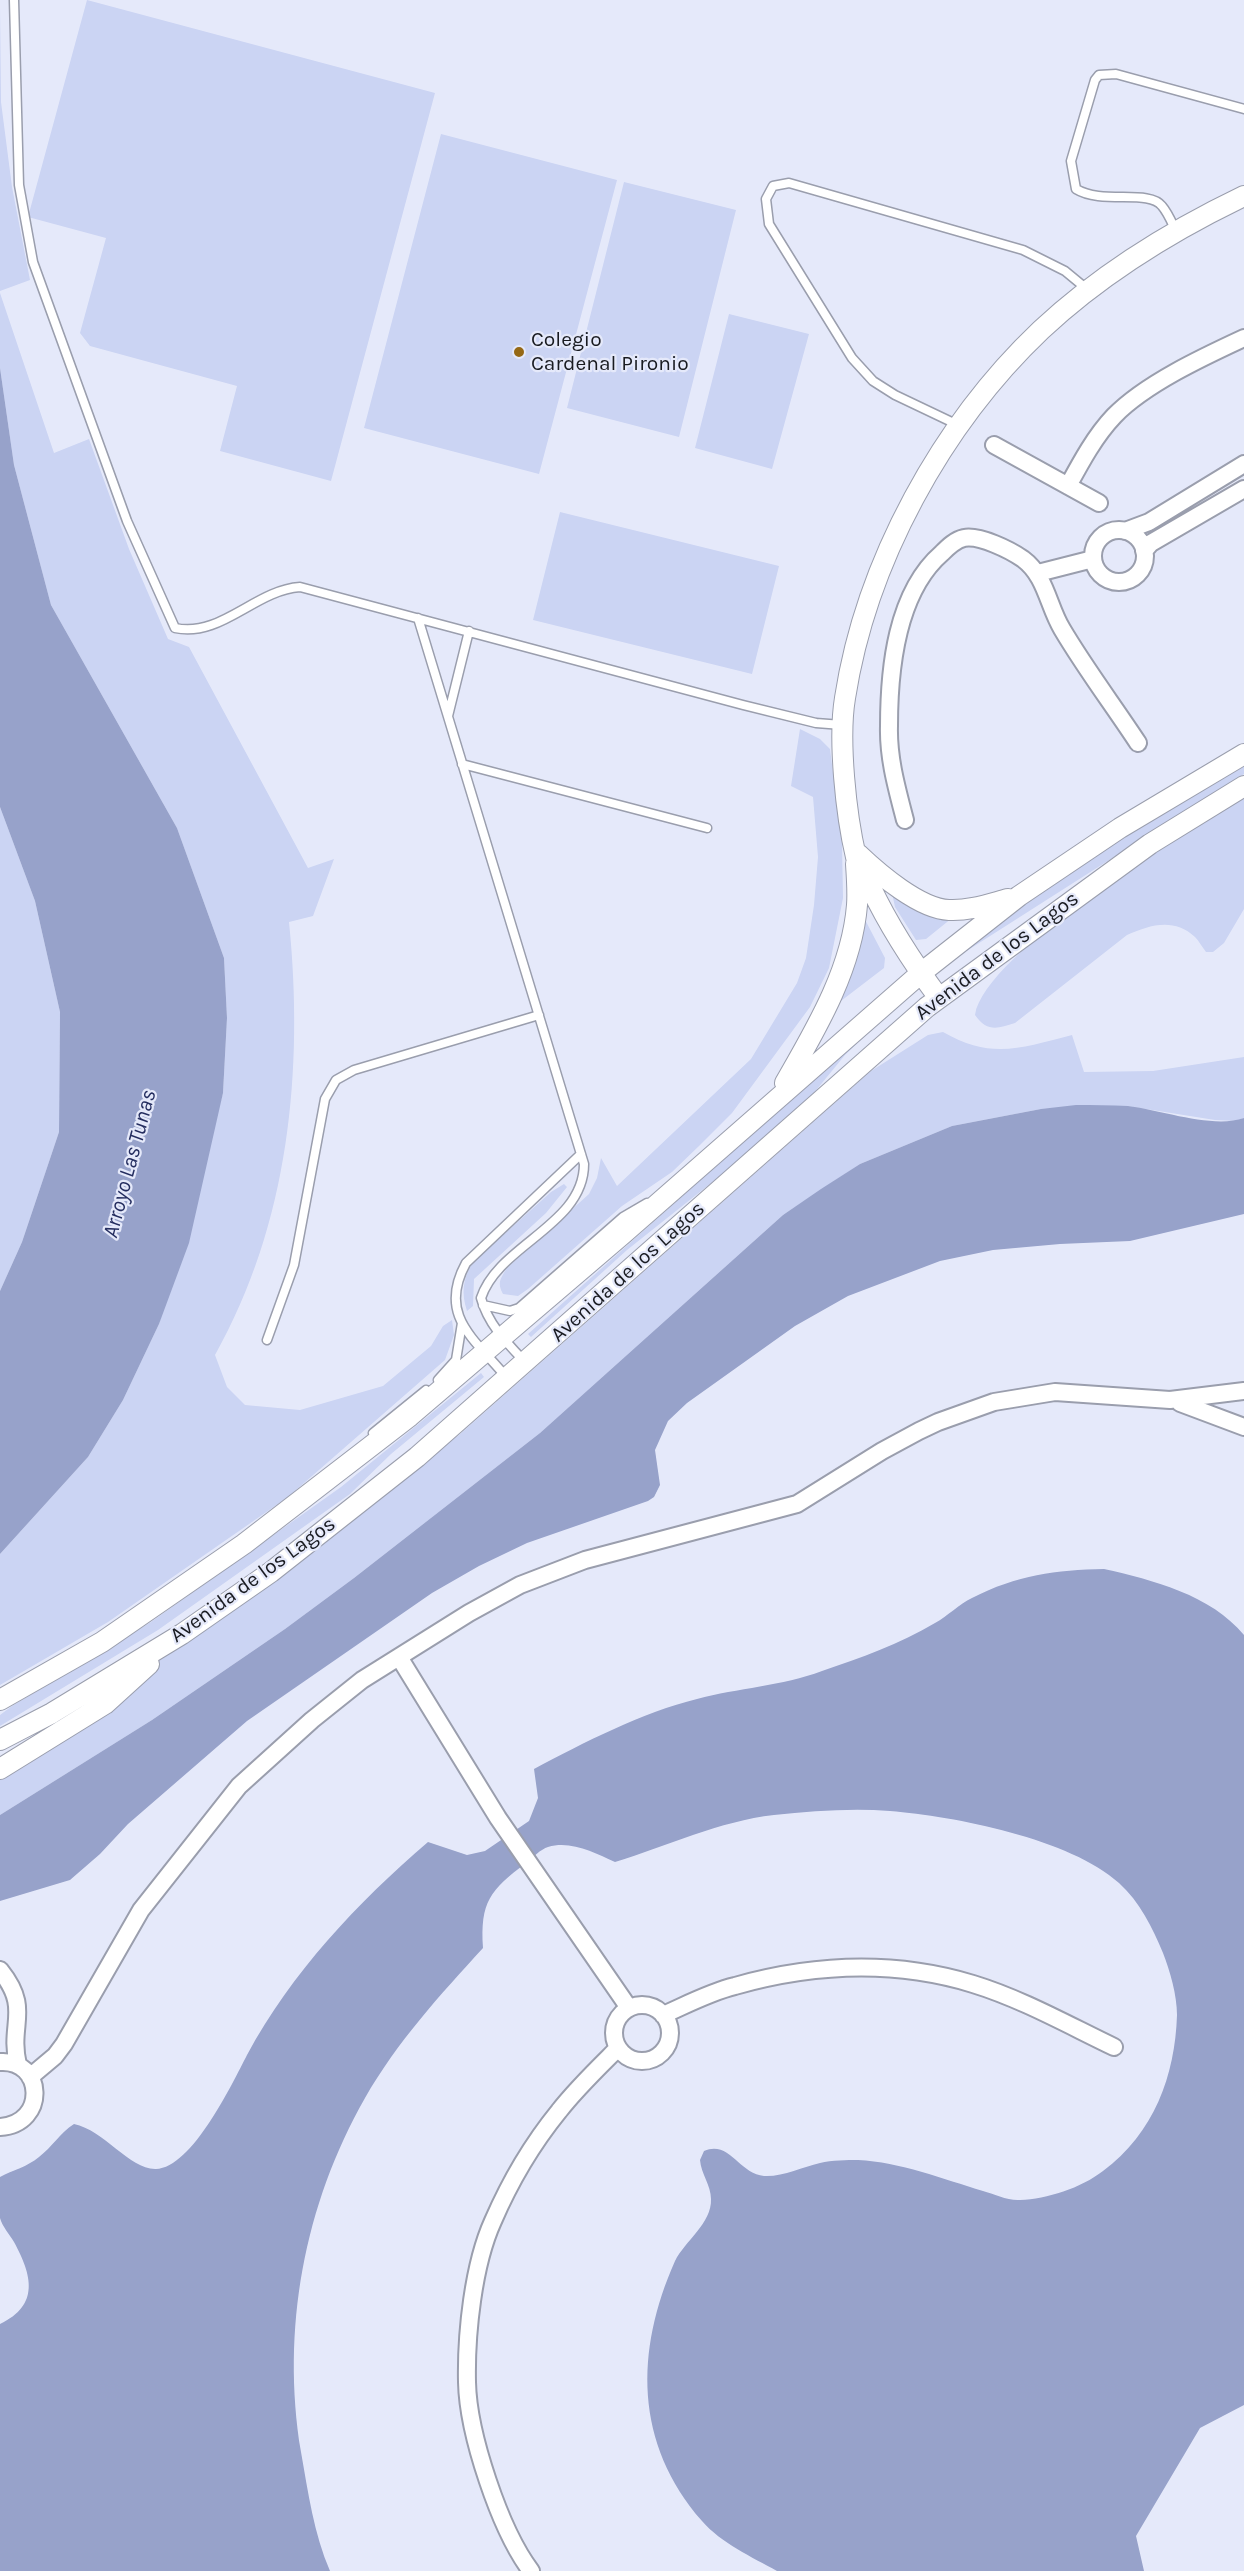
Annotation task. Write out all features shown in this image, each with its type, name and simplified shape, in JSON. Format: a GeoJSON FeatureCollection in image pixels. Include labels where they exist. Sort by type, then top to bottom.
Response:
{"type":"FeatureCollection","features":[{"type":"Feature","properties":{"kind":"street"},"geometry":{"type":"LineString","coordinates":[[776,1100],[817,1028],[849,949],[857,906],[856,855],[847,791],[843,725],[844,699],[853,656],[886,560],[937,456],[998,377],[1034,338],[1088,290],[1145,249],[1244,196]]}},
{"type":"Feature","properties":{"kind":"street"},"geometry":{"type":"LineString","coordinates":[[1068,486],[1084,457],[1114,417],[1130,403],[1213,352],[1244,338]]}},
{"type":"Feature","properties":{"kind":"street"},"geometry":{"type":"LineString","coordinates":[[994,445],[1099,503]]}},
{"type":"Feature","properties":{"kind":"street"},"geometry":{"type":"LineString","coordinates":[[1125,531],[1149,522],[1244,464]]}},
{"type":"Feature","properties":{"kind":"street"},"geometry":{"type":"LineString","coordinates":[[1144,551],[1151,543],[1244,489]]}},
{"type":"Feature","properties":{"kind":"street"},"geometry":{"type":"LineString","coordinates":[[1117,530],[1125,531],[1137,538],[1144,551],[1144,559],[1137,574],[1123,582],[1106,579],[1100,574],[1093,559],[1093,550],[1102,536],[1117,530]]}},
{"type":"Feature","properties":{"kind":"street"},"geometry":{"type":"LineString","coordinates":[[905,820],[891,765],[889,726],[899,631],[909,601],[923,574],[952,544],[970,537],[1022,559],[1038,573],[1062,629],[1138,743]]}},
{"type":"Feature","properties":{"kind":"street"},"geometry":{"type":"LineString","coordinates":[[1038,573],[1093,559]]}},
{"type":"Feature","properties":{"kind":"street","name":"Avenida de los Lagos"},"geometry":{"type":"LineString","coordinates":[[0,1700],[102,1642],[209,1570],[410,1416],[681,1184],[921,973],[1019,896],[1120,828],[1244,754]]}},
{"type":"Feature","properties":{"kind":"street","name":"Avenida de los Lagos"},"geometry":{"type":"LineString","coordinates":[[0,1740],[52,1713],[182,1634],[272,1572],[417,1457],[825,1095],[939,998],[1141,850],[1244,786]]}},
{"type":"Feature","properties":{"kind":"street"},"geometry":{"type":"LineString","coordinates":[[856,855],[908,895],[946,910],[978,907],[1019,896]]}},
{"type":"Feature","properties":{"kind":"street"},"geometry":{"type":"LineString","coordinates":[[856,855],[889,925],[939,998]]}},
{"type":"Feature","properties":{"kind":"street"},"geometry":{"type":"LineString","coordinates":[[30,2077],[56,2056],[141,1910],[239,1786],[312,1720],[362,1680],[468,1612],[520,1585],[585,1560],[642,1543],[797,1504],[882,1451],[938,1422],[967,1411],[1021,1396],[1054,1392],[1170,1400],[1240,1392]]}},
{"type":"Feature","properties":{"kind":"street"},"geometry":{"type":"LineString","coordinates":[[1237,1424],[1228,1413],[1240,1392]]}},
{"type":"Feature","properties":{"kind":"street"},"geometry":{"type":"LineString","coordinates":[[1170,1400],[1237,1424]]}},
{"type":"Feature","properties":{"kind":"street"},"geometry":{"type":"LineString","coordinates":[[0,1768],[105,1704],[182,1634]]}},
{"type":"Feature","properties":{"kind":"street"},"geometry":{"type":"LineString","coordinates":[[399,1657],[498,1818],[629,2008]]}},
{"type":"Feature","properties":{"kind":"street"},"geometry":{"type":"LineString","coordinates":[[663,2015],[733,1986],[796,1972],[847,1967],[880,1967],[930,1973],[974,1984],[1022,2003],[1114,2047]]}},
{"type":"Feature","properties":{"kind":"street"},"geometry":{"type":"LineString","coordinates":[[0,1970],[12,1985],[17,1998],[15,2034],[6,2061],[30,2077],[35,2097],[32,2107],[19,2122],[0,2127]]}},
{"type":"Feature","properties":{"kind":"street"},"geometry":{"type":"LineString","coordinates":[[647,2006],[663,2015],[668,2023],[668,2041],[657,2056],[640,2061],[631,2059],[618,2048],[614,2030],[616,2021],[629,2008],[647,2006]]}},
{"type":"Feature","properties":{"kind":"street"},"geometry":{"type":"LineString","coordinates":[[531,2571],[521,2558],[497,2506],[477,2443],[467,2384],[471,2321],[481,2258],[493,2221],[558,2111],[618,2048]]}},
{"type":"Feature","properties":{"kind":"lane"},"geometry":{"type":"LineString","coordinates":[[14,0],[19,185],[33,261],[127,521],[175,628],[192,632],[208,627],[285,588],[300,587],[743,705],[816,723],[843,725]]}},
{"type":"Feature","properties":{"kind":"lane"},"geometry":{"type":"LineString","coordinates":[[1176,231],[1162,205],[1152,198],[1097,198],[1076,189],[1071,161],[1095,80],[1099,75],[1116,74],[1244,109]]}},
{"type":"Feature","properties":{"kind":"lane"},"geometry":{"type":"LineString","coordinates":[[959,426],[895,395],[873,381],[852,358],[770,224],[766,199],[773,186],[789,183],[1023,250],[1065,271],[1088,290]]}},
{"type":"Feature","properties":{"kind":"lane"},"geometry":{"type":"LineString","coordinates":[[418,618],[581,1154],[584,1177],[567,1207],[494,1275],[484,1288],[481,1298],[484,1313],[502,1337],[526,1362]]}},
{"type":"Feature","properties":{"kind":"lane"},"geometry":{"type":"LineString","coordinates":[[448,716],[469,632]]}},
{"type":"Feature","properties":{"kind":"lane"},"geometry":{"type":"LineString","coordinates":[[462,764],[707,828]]}},
{"type":"Feature","properties":{"kind":"lane"},"geometry":{"type":"LineString","coordinates":[[267,1340],[294,1265],[325,1099],[336,1080],[354,1070],[539,1015]]}},
{"type":"Feature","properties":{"kind":"lane"},"geometry":{"type":"LineString","coordinates":[[507,1378],[462,1322],[453,1296],[458,1279],[466,1263],[581,1154]]}},
{"type":"Feature","properties":{"kind":"lane"},"geometry":{"type":"LineString","coordinates":[[483,1305],[503,1310],[519,1308],[623,1217],[681,1184]]}},
{"type":"Feature","properties":{"kind":"lane"},"geometry":{"type":"LineString","coordinates":[[296,1504],[377,1429],[442,1377],[456,1360],[462,1322]]}},
{"type":"Feature","properties":{"kind":"shaded area"},"geometry":{"type":"Polygon","coordinates":[[[87,0],[435,93],[331,481],[220,451],[237,386],[90,346],[80,333],[106,238],[28,217],[87,0]]]}},
{"type":"Feature","properties":{"kind":"shaded area"},"geometry":{"type":"Polygon","coordinates":[[[0,6],[1,102],[12,187],[30,280],[0,291],[0,6]]]}},
{"type":"Feature","properties":{"kind":"shaded area"},"geometry":{"type":"Polygon","coordinates":[[[441,134],[617,180],[539,474],[364,428],[441,134]]]}},
{"type":"Feature","properties":{"kind":"shaded area"},"geometry":{"type":"Polygon","coordinates":[[[624,182],[736,210],[679,437],[567,408],[624,182]]]}},
{"type":"Feature","properties":{"kind":"shaded area"},"geometry":{"type":"Polygon","coordinates":[[[0,293],[54,453],[89,439],[129,549],[168,639],[189,647],[308,868],[334,859],[313,916],[289,922],[294,1034],[292,1090],[285,1145],[275,1199],[260,1253],[240,1305],[215,1355],[227,1387],[245,1405],[300,1410],[383,1386],[431,1346],[443,1326],[452,1320],[454,1335],[445,1360],[288,1497],[108,1622],[0,1685],[0,1554],[88,1457],[123,1400],[159,1324],[223,1093],[227,1018],[224,958],[177,828],[51,605],[14,465],[0,368],[0,293]]]}},
{"type":"Feature","properties":{"kind":"shaded area"},"geometry":{"type":"Polygon","coordinates":[[[729,314],[809,334],[772,469],[695,448],[729,314]]]}},
{"type":"Feature","properties":{"kind":"shaded area"},"geometry":{"type":"Polygon","coordinates":[[[560,512],[779,566],[752,674],[533,620],[560,512]]]}},
{"type":"Feature","properties":{"kind":"shaded area"},"geometry":{"type":"Polygon","coordinates":[[[800,729],[820,739],[830,749],[842,843],[843,898],[829,968],[810,1007],[732,1113],[672,1172],[622,1206],[528,1289],[518,1296],[503,1294],[500,1281],[507,1268],[589,1194],[597,1178],[601,1158],[617,1186],[751,1059],[797,983],[806,958],[818,857],[813,797],[791,786],[800,729]]]}},
{"type":"Feature","properties":{"kind":"shaded area"},"geometry":{"type":"Polygon","coordinates":[[[1244,763],[1244,774],[954,959],[1055,877],[1244,763]]]}},
{"type":"Feature","properties":{"kind":"shaded area"},"geometry":{"type":"Polygon","coordinates":[[[1244,798],[1244,909],[1224,943],[1213,952],[1206,952],[1195,937],[1179,927],[1161,925],[1144,928],[1127,935],[1015,1023],[993,1028],[979,1020],[975,1015],[987,989],[1013,959],[1049,928],[1136,866],[1244,798]]]}},
{"type":"Feature","properties":{"kind":"shaded area"},"geometry":{"type":"Polygon","coordinates":[[[0,807],[35,901],[60,1012],[59,1132],[22,1242],[0,1291],[0,807]]]}},
{"type":"Feature","properties":{"kind":"shaded area"},"geometry":{"type":"Polygon","coordinates":[[[892,893],[957,914],[926,939],[916,940],[895,907],[892,893]]]}},
{"type":"Feature","properties":{"kind":"shaded area"},"geometry":{"type":"Polygon","coordinates":[[[861,912],[885,958],[884,968],[837,1004],[861,912]]]}},
{"type":"Feature","properties":{"kind":"shaded area"},"geometry":{"type":"Polygon","coordinates":[[[902,1000],[845,1055],[813,1094],[730,1168],[627,1250],[531,1337],[528,1334],[902,1000]]]}},
{"type":"Feature","properties":{"kind":"shaded area"},"geometry":{"type":"Polygon","coordinates":[[[943,1032],[961,1041],[992,1049],[1022,1047],[1072,1035],[1084,1072],[1153,1071],[1244,1057],[1244,1118],[1236,1121],[1215,1120],[1127,1106],[1041,1109],[952,1126],[860,1164],[783,1215],[540,1433],[354,1578],[285,1629],[152,1720],[0,1815],[0,1771],[118,1697],[179,1643],[459,1435],[871,1071],[928,1035],[943,1032]]]}},
{"type":"Feature","properties":{"kind":"shaded area"},"geometry":{"type":"Polygon","coordinates":[[[564,1184],[567,1187],[546,1213],[474,1279],[473,1306],[467,1311],[464,1286],[472,1263],[551,1192],[564,1184]]]}},
{"type":"Feature","properties":{"kind":"shaded area"},"geometry":{"type":"Polygon","coordinates":[[[481,1373],[484,1377],[391,1454],[350,1494],[158,1630],[0,1726],[0,1715],[12,1706],[151,1622],[341,1487],[481,1373]]]}},
{"type":"Feature","properties":{"kind":"water","name":"Arroyo Las Tunas"},"geometry":{"type":"Polygon","coordinates":[[[0,368],[14,465],[51,605],[177,828],[224,958],[227,1018],[223,1093],[189,1243],[159,1324],[123,1400],[88,1457],[0,1554],[0,1291],[22,1242],[59,1132],[60,1012],[35,901],[0,807],[0,368]]]}},
{"type":"Feature","properties":{"kind":"water"},"geometry":{"type":"Polygon","coordinates":[[[1076,1105],[1128,1106],[1202,1120],[1231,1121],[1244,1118],[1244,1214],[1130,1241],[993,1250],[940,1261],[848,1296],[795,1326],[687,1403],[668,1421],[655,1450],[660,1485],[654,1497],[527,1543],[479,1566],[432,1593],[247,1721],[128,1824],[100,1854],[70,1880],[0,1901],[0,1815],[152,1720],[285,1629],[354,1578],[540,1433],[783,1215],[860,1164],[952,1126],[1041,1109],[1076,1105]]]}},
{"type":"Feature","properties":{"kind":"water"},"geometry":{"type":"Polygon","coordinates":[[[1104,1569],[1161,1584],[1198,1599],[1231,1621],[1244,1635],[1244,2405],[1200,2428],[1136,2536],[1144,2571],[777,2571],[737,2549],[710,2529],[680,2491],[663,2460],[653,2428],[648,2396],[648,2362],[653,2329],[662,2295],[675,2261],[703,2224],[710,2208],[711,2194],[700,2160],[704,2151],[721,2150],[748,2170],[764,2176],[839,2160],[874,2161],[937,2176],[1015,2200],[1052,2195],[1085,2183],[1121,2156],[1148,2121],[1158,2102],[1172,2060],[1177,2015],[1176,1999],[1163,1953],[1150,1924],[1133,1898],[1119,1883],[1098,1867],[1042,1842],[978,1824],[890,1811],[832,1810],[754,1818],[714,1828],[615,1862],[574,1846],[548,1847],[504,1881],[490,1898],[483,1919],[483,1948],[420,2020],[377,2077],[344,2139],[326,2181],[313,2225],[296,2315],[294,2360],[296,2406],[301,2452],[312,2513],[330,2571],[0,2571],[0,2324],[22,2308],[29,2288],[25,2266],[0,2218],[0,2177],[25,2166],[44,2153],[74,2124],[96,2134],[146,2168],[156,2169],[170,2165],[197,2140],[221,2104],[247,2055],[284,1995],[351,1914],[428,1842],[467,1855],[485,1851],[529,1821],[538,1798],[534,1769],[593,1739],[656,1712],[713,1695],[807,1676],[880,1650],[922,1631],[967,1601],[1005,1584],[1037,1575],[1104,1569]]]}},
{"type":"Feature","properties":{"kind":"place","name":"Colegio Cardenal Pironio"},"geometry":{"type":"Point","coordinates":[519,352]}}]}
